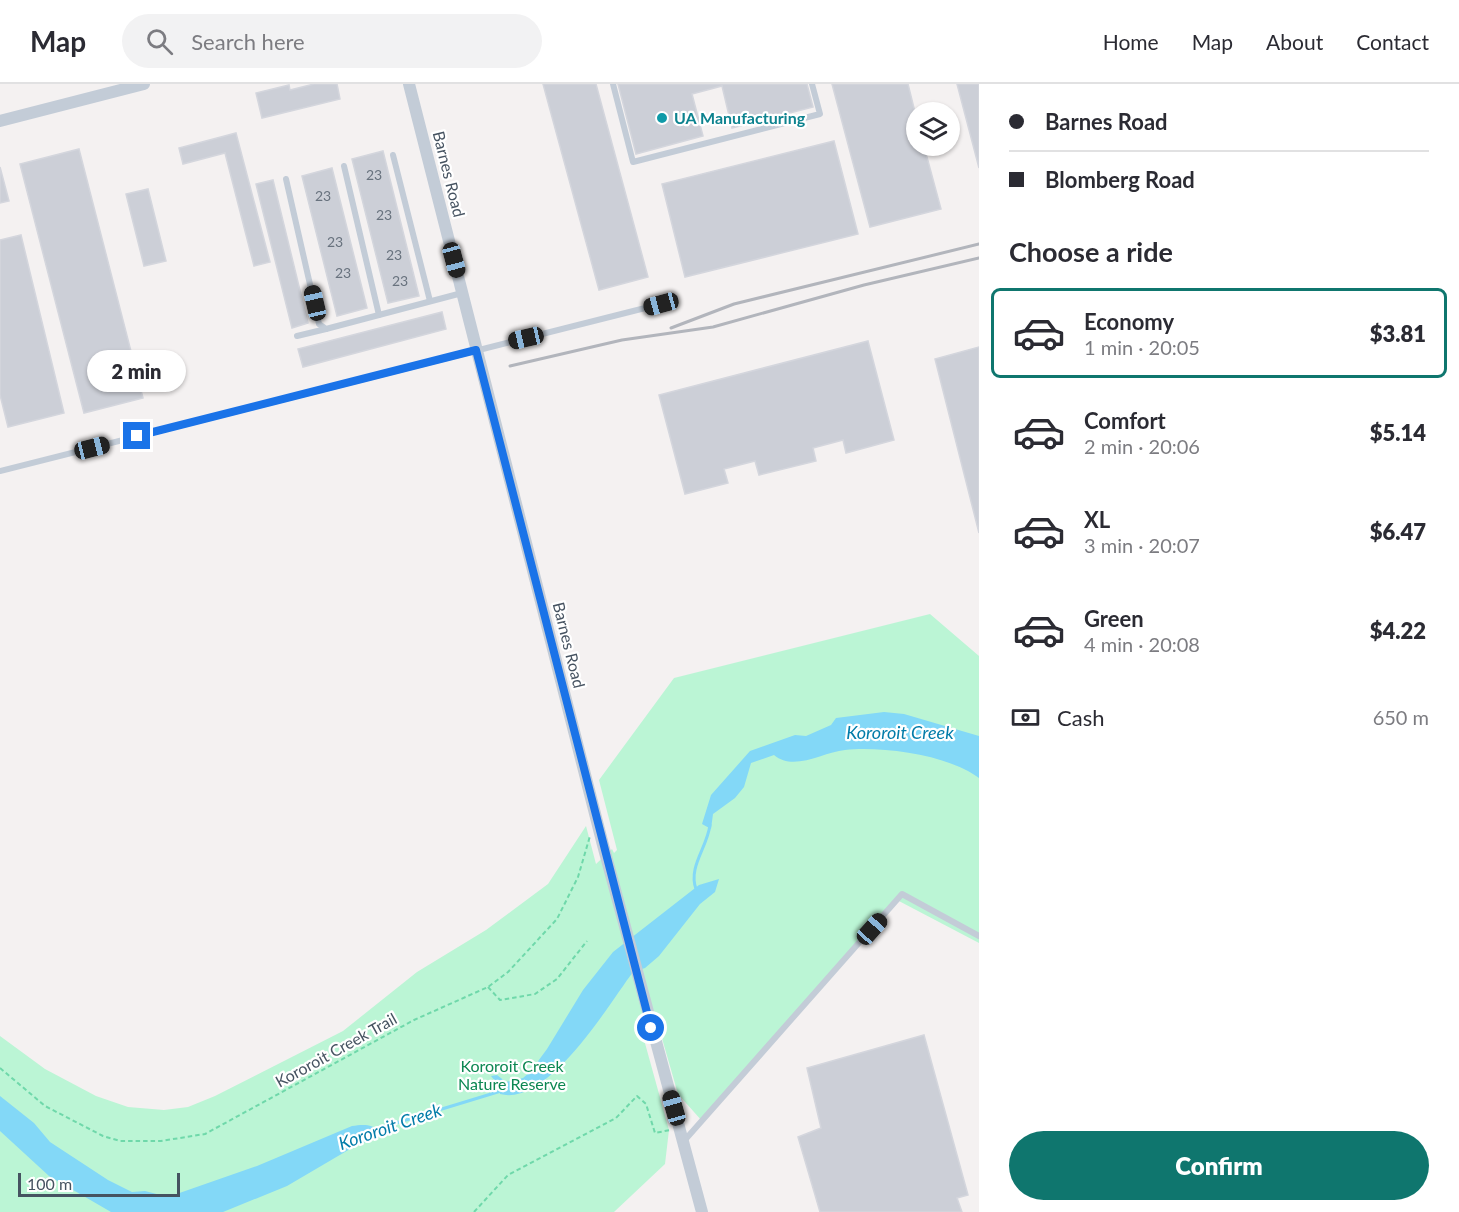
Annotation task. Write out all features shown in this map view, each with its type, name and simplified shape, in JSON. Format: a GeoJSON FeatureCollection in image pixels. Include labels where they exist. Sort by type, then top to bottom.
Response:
{"type":"FeatureCollection","features":[{"type":"Feature","properties":{"kind":"street"},"geometry":{"type":"LineString","coordinates":[[0,121],[144,84]]}},
{"type":"Feature","properties":{"kind":"street","name":"Barnes Road"},"geometry":{"type":"LineString","coordinates":[[409,84],[600,848],[702,1212]]}},
{"type":"Feature","properties":{"kind":"lane"},"geometry":{"type":"LineString","coordinates":[[613,84],[633,162],[820,114],[812,84]]}},
{"type":"Feature","properties":{"kind":"lane"},"geometry":{"type":"LineString","coordinates":[[393,155],[430,301]]}},
{"type":"Feature","properties":{"kind":"lane"},"geometry":{"type":"LineString","coordinates":[[344,166],[379,315]]}},
{"type":"Feature","properties":{"kind":"lane"},"geometry":{"type":"LineString","coordinates":[[286,179],[319,324],[326,329]]}},
{"type":"Feature","properties":{"kind":"lane"},"geometry":{"type":"LineString","coordinates":[[297,336],[462,293]]}},
{"type":"Feature","properties":{"kind":"lane"},"geometry":{"type":"LineString","coordinates":[[0,471],[661,304]]}},
{"type":"Feature","properties":{"kind":"lane"},"geometry":{"type":"LineString","coordinates":[[683,1142],[902,894],[979,936]]}},
{"type":"Feature","properties":{"kind":"path","name":"Kororoit Creek Trail"},"geometry":{"type":"LineString","coordinates":[[0,1068],[15,1084],[45,1106],[103,1137],[120,1141],[161,1142],[205,1134],[414,1020],[488,987],[520,960],[557,919],[578,877],[588,836],[592,835],[600,848]]}},
{"type":"Feature","properties":{"kind":"path"},"geometry":{"type":"LineString","coordinates":[[488,987],[500,1000],[535,994],[557,980],[587,941]]}},
{"type":"Feature","properties":{"kind":"path"},"geometry":{"type":"LineString","coordinates":[[474,1212],[508,1175],[616,1118],[637,1096],[646,1104],[655,1133],[679,1128]]}},
{"type":"Feature","properties":{"kind":"green space","name":"Kororoit Creek Nature Reserve"},"geometry":{"type":"Polygon","coordinates":[[[930,614],[979,656],[979,943],[897,900],[702,1121],[678,1094],[657,1021],[643,1036],[669,1130],[665,1164],[614,1212],[0,1212],[0,1036],[45,1069],[96,1096],[128,1107],[164,1110],[188,1107],[215,1096],[343,1031],[417,972],[486,930],[548,884],[586,826],[596,864],[612,849],[614,853],[617,850],[599,780],[674,678],[930,614]]]}},
{"type":"Feature","properties":{"kind":"water","name":"Kororoit Creek"},"geometry":{"type":"Polygon","coordinates":[[[884,712],[904,714],[979,736],[979,778],[951,763],[896,751],[845,750],[809,760],[790,762],[774,755],[751,763],[744,787],[735,798],[713,814],[711,829],[702,824],[711,795],[750,751],[795,735],[806,736],[831,725],[836,718],[884,712]]]}},
{"type":"Feature","properties":{"kind":"water"},"geometry":{"type":"Polygon","coordinates":[[[719,879],[715,892],[700,904],[659,956],[645,968],[633,972],[576,1050],[557,1070],[538,1085],[519,1094],[500,1094],[499,1086],[491,1076],[497,1075],[506,1082],[523,1078],[530,1072],[583,990],[613,952],[699,885],[719,879]]]}},
{"type":"Feature","properties":{"kind":"water","name":"Kororoit Creek"},"geometry":{"type":"Polygon","coordinates":[[[0,1096],[34,1123],[50,1142],[108,1180],[132,1192],[145,1191],[168,1197],[257,1166],[352,1126],[370,1126],[378,1131],[374,1138],[350,1149],[287,1186],[223,1212],[111,1212],[49,1176],[0,1131],[0,1096]]]}},
{"type":"Feature","properties":{"kind":"building"},"geometry":{"type":"Polygon","coordinates":[[[314,84],[337,84],[340,99],[262,118],[256,93],[289,85],[290,90],[314,84]]]}},
{"type":"Feature","properties":{"kind":"building"},"geometry":{"type":"Polygon","coordinates":[[[543,84],[596,84],[648,277],[599,290],[543,84]]]}},
{"type":"Feature","properties":{"kind":"building","name":"UA Manufacturing"},"geometry":{"type":"Polygon","coordinates":[[[618,84],[807,84],[813,107],[732,128],[722,86],[692,94],[703,136],[636,154],[618,84]]]}},
{"type":"Feature","properties":{"kind":"building"},"geometry":{"type":"Polygon","coordinates":[[[832,84],[908,84],[912,102],[906,102],[906,156],[927,156],[941,209],[870,227],[832,84]]]}},
{"type":"Feature","properties":{"kind":"building"},"geometry":{"type":"Polygon","coordinates":[[[957,84],[979,84],[979,168],[957,84]]]}},
{"type":"Feature","properties":{"kind":"building"},"geometry":{"type":"Polygon","coordinates":[[[236,133],[270,262],[254,266],[225,153],[183,164],[179,148],[236,133]]]}},
{"type":"Feature","properties":{"kind":"building"},"geometry":{"type":"Polygon","coordinates":[[[834,141],[858,234],[685,277],[662,184],[834,141]]]}},
{"type":"Feature","properties":{"kind":"building"},"geometry":{"type":"Polygon","coordinates":[[[79,149],[143,398],[84,413],[20,164],[79,149]]]}},
{"type":"Feature","properties":{"kind":"building"},"geometry":{"type":"Polygon","coordinates":[[[383,151],[419,296],[388,303],[352,159],[383,151]]]}},
{"type":"Feature","properties":{"kind":"building"},"geometry":{"type":"Polygon","coordinates":[[[0,167],[9,201],[0,203],[0,167]]]}},
{"type":"Feature","properties":{"kind":"building"},"geometry":{"type":"Polygon","coordinates":[[[332,168],[367,308],[337,316],[302,176],[332,168]]]}},
{"type":"Feature","properties":{"kind":"building"},"geometry":{"type":"Polygon","coordinates":[[[273,180],[308,323],[292,328],[256,184],[273,180]]]}},
{"type":"Feature","properties":{"kind":"building"},"geometry":{"type":"Polygon","coordinates":[[[148,189],[166,261],[144,266],[126,194],[148,189]]]}},
{"type":"Feature","properties":{"kind":"building"},"geometry":{"type":"Polygon","coordinates":[[[21,235],[64,413],[8,427],[0,395],[0,240],[21,235]]]}},
{"type":"Feature","properties":{"kind":"building"},"geometry":{"type":"Polygon","coordinates":[[[442,312],[446,329],[303,367],[298,349],[442,312]]]}},
{"type":"Feature","properties":{"kind":"building"},"geometry":{"type":"Polygon","coordinates":[[[868,341],[894,440],[846,453],[843,440],[813,448],[816,461],[759,475],[755,461],[724,469],[728,483],[685,494],[659,395],[868,341]]]}},
{"type":"Feature","properties":{"kind":"building"},"geometry":{"type":"Polygon","coordinates":[[[979,347],[979,533],[935,359],[979,347]]]}},
{"type":"Feature","properties":{"kind":"building"},"geometry":{"type":"Polygon","coordinates":[[[924,1035],[968,1195],[957,1198],[962,1212],[820,1212],[798,1137],[821,1128],[807,1068],[924,1035]]]}},
{"type":"Feature","properties":{"kind":"waterway","name":"Kororoit Creek"},"geometry":{"type":"LineString","coordinates":[[696,889],[694,873],[710,825]]}},
{"type":"Feature","properties":{"kind":"waterway","name":"Kororoit Creek"},"geometry":{"type":"LineString","coordinates":[[373,1130],[501,1091]]}},
{"type":"Feature","properties":{"kind":"railway"},"geometry":{"type":"LineString","coordinates":[[671,328],[734,304],[979,244]]}},
{"type":"Feature","properties":{"kind":"railway"},"geometry":{"type":"LineString","coordinates":[[510,366],[622,340],[713,327],[864,285],[979,258]]}},
{"type":"Feature","properties":{"kind":"place","name":"UA Manufacturing"},"geometry":{"type":"Point","coordinates":[662,118]}},
{"type":"Feature","properties":{"kind":"route"},"geometry":{"type":"LineString","coordinates":[[137,436],[476,350],[651,1028]]}}]}
